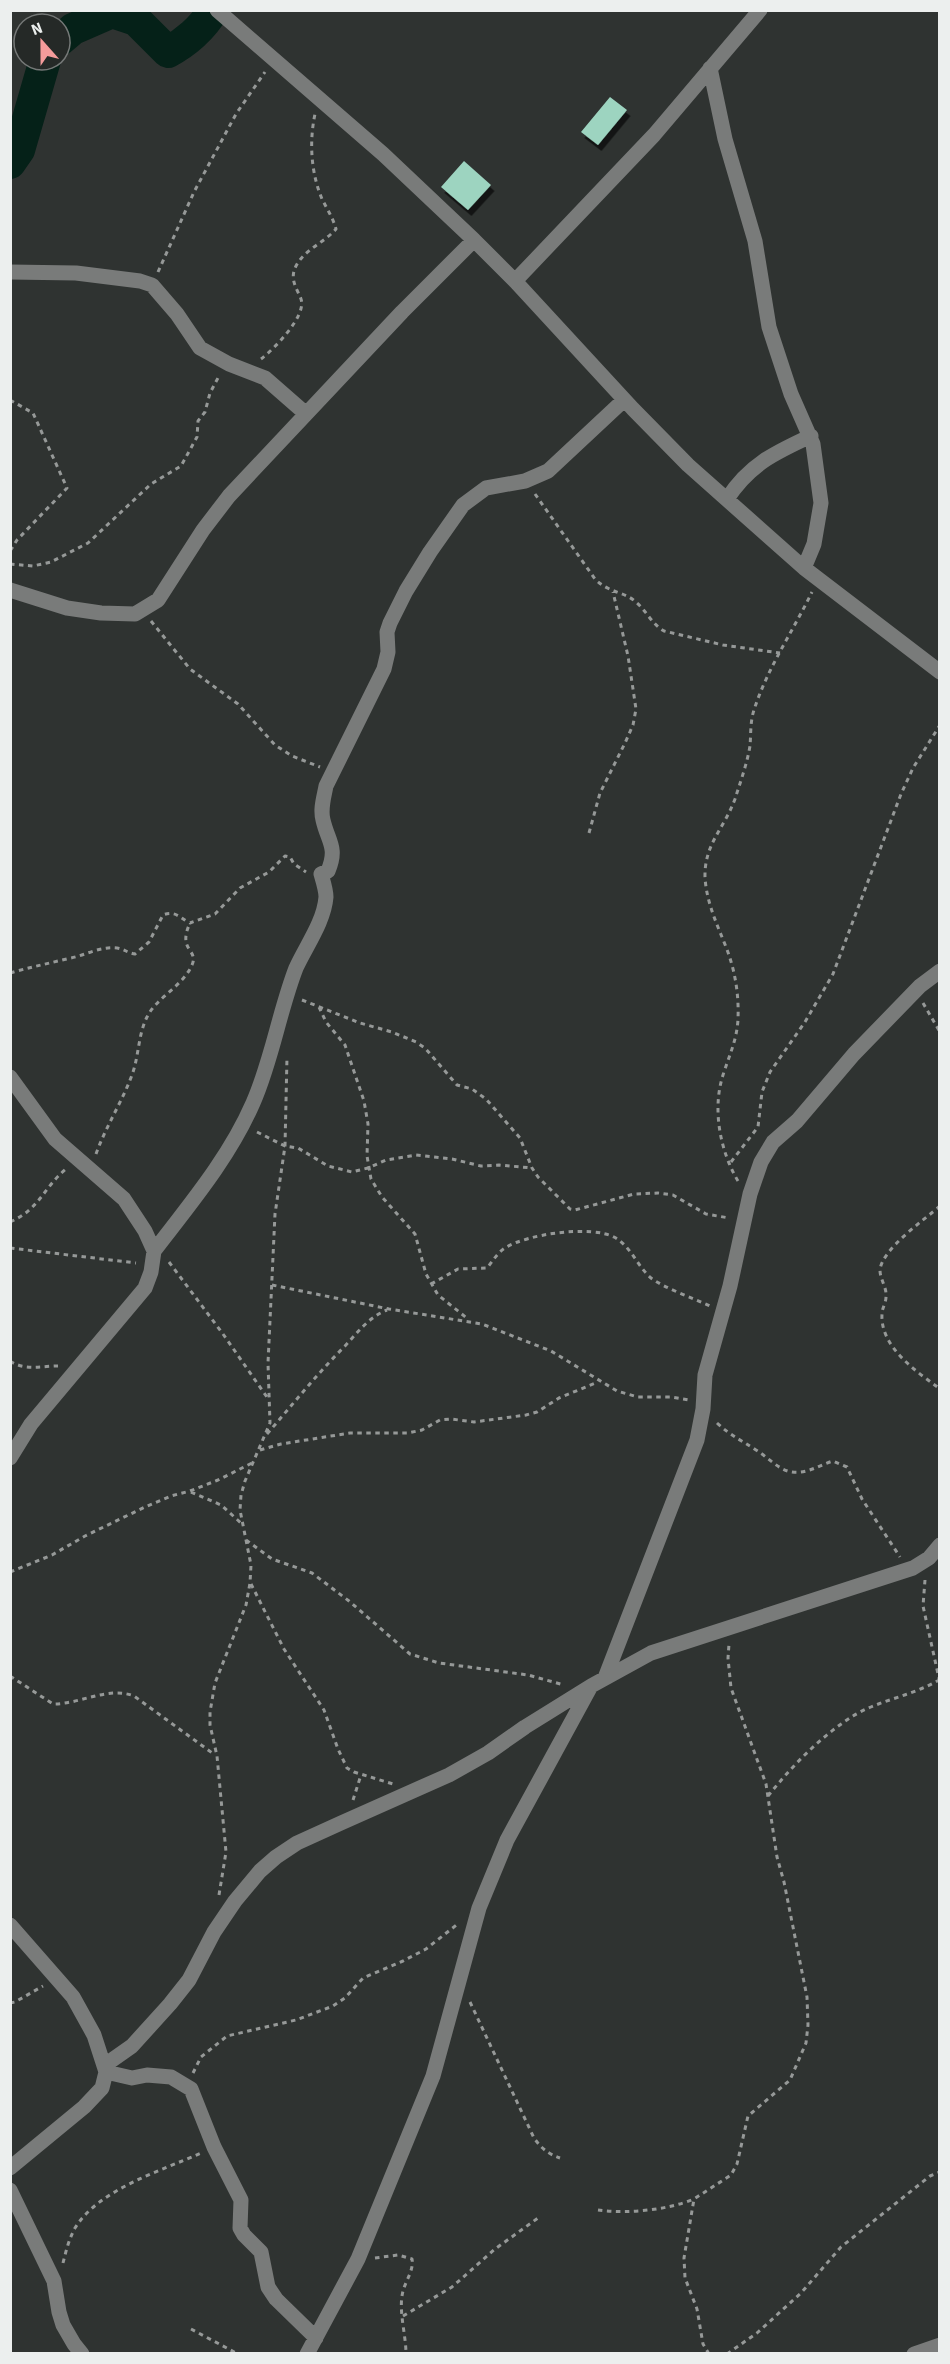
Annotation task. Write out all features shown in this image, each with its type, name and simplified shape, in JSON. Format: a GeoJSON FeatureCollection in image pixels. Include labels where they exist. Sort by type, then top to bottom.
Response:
{"type":"FeatureCollection","features":[{"type":"Feature","properties":{"kind":"street"},"geometry":{"type":"LineString","coordinates":[[217,10],[383,154],[474,240],[688,465],[818,580],[939,672]]}},
{"type":"Feature","properties":{"kind":"street"},"geometry":{"type":"LineString","coordinates":[[515,281],[654,135],[760,10]]}},
{"type":"Feature","properties":{"kind":"street"},"geometry":{"type":"LineString","coordinates":[[711,68],[725,139],[755,241],[769,327],[791,394],[811,436],[821,503],[814,544],[804,568]]}},
{"type":"Feature","properties":{"kind":"street"},"geometry":{"type":"LineString","coordinates":[[10,590],[67,608],[101,613],[135,614],[158,600],[203,530],[223,504],[305,414],[474,240]]}},
{"type":"Feature","properties":{"kind":"street"},"geometry":{"type":"LineString","coordinates":[[10,272],[76,273],[140,281],[152,285],[177,314],[200,348],[229,364],[248,369],[265,378],[305,414]]}},
{"type":"Feature","properties":{"kind":"street"},"geometry":{"type":"LineString","coordinates":[[10,1458],[15,1440],[81,1366],[98,1342],[134,1304],[145,1288],[155,1254],[216,1170],[241,1129],[254,1102],[277,1023],[296,969],[321,915],[326,896],[321,874],[328,870],[334,851],[322,811],[326,786],[384,669],[388,652],[387,632],[406,591],[452,518],[463,505],[475,495],[497,484],[525,481],[548,471],[624,400]]}},
{"type":"Feature","properties":{"kind":"street"},"geometry":{"type":"LineString","coordinates":[[727,499],[746,473],[770,456],[811,436]]}},
{"type":"Feature","properties":{"kind":"street"},"geometry":{"type":"LineString","coordinates":[[307,2354],[358,2259],[433,2076],[479,1908],[507,1840],[592,1686],[697,1440],[703,1406],[705,1375],[749,1200],[761,1162],[773,1142],[797,1121],[854,1054],[920,986],[939,971]]}},
{"type":"Feature","properties":{"kind":"street"},"geometry":{"type":"LineString","coordinates":[[10,1077],[56,1139],[124,1199],[145,1232],[155,1254]]}},
{"type":"Feature","properties":{"kind":"street"},"geometry":{"type":"LineString","coordinates":[[105,2068],[132,2046],[171,2004],[189,1980],[214,1932],[235,1900],[260,1871],[297,1843],[413,1792],[488,1753],[525,1726],[651,1653],[907,1570],[929,1558],[939,1545]]}},
{"type":"Feature","properties":{"kind":"street"},"geometry":{"type":"LineString","coordinates":[[10,1925],[63,1984],[83,2013],[105,2068],[102,2088],[84,2107],[10,2168]]}},
{"type":"Feature","properties":{"kind":"street"},"geometry":{"type":"LineString","coordinates":[[105,2068],[132,2078],[147,2075],[171,2077],[191,2090],[214,2147],[241,2200],[240,2229],[261,2252],[268,2287],[276,2299],[316,2338]]}},
{"type":"Feature","properties":{"kind":"street"},"geometry":{"type":"LineString","coordinates":[[10,2190],[47,2264],[56,2291],[63,2325],[82,2354]]}},
{"type":"Feature","properties":{"kind":"street"},"geometry":{"type":"LineString","coordinates":[[914,2354],[939,2345]]}},
{"type":"Feature","properties":{"kind":"path"},"geometry":{"type":"LineString","coordinates":[[152,285],[194,192],[236,114],[262,79],[272,57]]}},
{"type":"Feature","properties":{"kind":"path"},"geometry":{"type":"LineString","coordinates":[[248,369],[284,337],[300,312],[302,301],[295,290],[295,268],[309,251],[336,229],[316,183],[312,153],[312,133],[319,98]]}},
{"type":"Feature","properties":{"kind":"path"},"geometry":{"type":"LineString","coordinates":[[10,564],[33,566],[51,562],[88,543],[151,484],[181,466],[197,437],[198,421],[206,412],[217,378],[229,364]]}},
{"type":"Feature","properties":{"kind":"path"},"geometry":{"type":"LineString","coordinates":[[10,400],[33,413],[67,488],[17,540],[10,551]]}},
{"type":"Feature","properties":{"kind":"path"},"geometry":{"type":"LineString","coordinates":[[525,481],[595,579],[604,588],[627,596],[637,603],[656,626],[664,631],[723,645],[781,653]]}},
{"type":"Feature","properties":{"kind":"path"},"geometry":{"type":"LineString","coordinates":[[749,1200],[724,1146],[718,1112],[718,1093],[734,1047],[738,1006],[735,976],[708,898],[705,861],[712,841],[733,802],[750,749],[753,714],[759,695],[818,580]]}},
{"type":"Feature","properties":{"kind":"path"},"geometry":{"type":"LineString","coordinates":[[589,833],[600,793],[626,743],[636,709],[623,631],[613,592]]}},
{"type":"Feature","properties":{"kind":"path"},"geometry":{"type":"LineString","coordinates":[[143,609],[157,631],[183,662],[238,704],[275,745],[292,756],[332,772]]}},
{"type":"Feature","properties":{"kind":"path"},"geometry":{"type":"LineString","coordinates":[[730,1163],[758,1127],[762,1092],[770,1072],[805,1022],[833,974],[901,795],[913,768],[939,725]]}},
{"type":"Feature","properties":{"kind":"path"},"geometry":{"type":"LineString","coordinates":[[10,1222],[28,1213],[39,1203],[61,1173],[85,1164],[129,1084],[136,1065],[146,1018],[192,966],[192,954],[184,939],[190,923],[215,914],[240,888],[269,872],[285,856],[290,857],[294,864],[307,873],[321,874]]}},
{"type":"Feature","properties":{"kind":"path"},"geometry":{"type":"LineString","coordinates":[[10,973],[34,965],[73,958],[90,951],[119,948],[135,954],[149,942],[163,915],[169,913],[177,914],[190,923]]}},
{"type":"Feature","properties":{"kind":"path"},"geometry":{"type":"LineString","coordinates":[[920,986],[924,1005],[939,1032]]}},
{"type":"Feature","properties":{"kind":"path"},"geometry":{"type":"LineString","coordinates":[[295,997],[416,1042],[457,1085],[472,1089],[486,1099],[520,1138],[532,1168],[570,1209],[575,1210],[634,1194],[658,1193],[673,1196],[706,1214],[728,1218],[743,1227]]}},
{"type":"Feature","properties":{"kind":"path"},"geometry":{"type":"LineString","coordinates":[[319,1006],[326,1022],[345,1045],[364,1101],[368,1124],[368,1168],[371,1179],[382,1197],[415,1234],[431,1284],[443,1301],[469,1320]]}},
{"type":"Feature","properties":{"kind":"path"},"geometry":{"type":"LineString","coordinates":[[218,1899],[226,1852],[217,1756],[210,1725],[212,1698],[215,1683],[246,1605],[251,1565],[242,1524],[242,1495],[245,1481],[270,1423],[268,1363],[276,1202],[285,1146],[287,1056]]}},
{"type":"Feature","properties":{"kind":"path"},"geometry":{"type":"LineString","coordinates":[[241,1129],[259,1132],[285,1146],[298,1148],[321,1163],[344,1171],[352,1172],[386,1160],[416,1155],[452,1159],[481,1166],[532,1168]]}},
{"type":"Feature","properties":{"kind":"path"},"geometry":{"type":"LineString","coordinates":[[939,1206],[905,1235],[885,1257],[880,1269],[882,1283],[887,1292],[882,1312],[886,1336],[897,1352],[939,1389]]}},
{"type":"Feature","properties":{"kind":"path"},"geometry":{"type":"LineString","coordinates":[[431,1284],[458,1269],[487,1268],[498,1253],[517,1242],[547,1235],[595,1231],[622,1242],[653,1279],[722,1312]]}},
{"type":"Feature","properties":{"kind":"path"},"geometry":{"type":"LineString","coordinates":[[10,1248],[155,1254],[270,1402]]}},
{"type":"Feature","properties":{"kind":"path"},"geometry":{"type":"LineString","coordinates":[[272,1285],[389,1309],[469,1320],[551,1351],[617,1391],[638,1397],[671,1397],[703,1406],[734,1438],[754,1448],[782,1469],[805,1472],[833,1461],[847,1467],[862,1499],[895,1547],[907,1570]]}},
{"type":"Feature","properties":{"kind":"path"},"geometry":{"type":"LineString","coordinates":[[266,1436],[321,1370],[367,1323],[376,1315],[389,1309]]}},
{"type":"Feature","properties":{"kind":"path"},"geometry":{"type":"LineString","coordinates":[[10,1360],[17,1365],[30,1368],[81,1366]]}},
{"type":"Feature","properties":{"kind":"path"},"geometry":{"type":"LineString","coordinates":[[260,1450],[350,1432],[408,1433],[422,1430],[440,1420],[474,1422],[526,1415],[537,1412],[559,1398],[598,1381]]}},
{"type":"Feature","properties":{"kind":"path"},"geometry":{"type":"LineString","coordinates":[[10,1572],[52,1555],[145,1507],[218,1480],[255,1461]]}},
{"type":"Feature","properties":{"kind":"path"},"geometry":{"type":"LineString","coordinates":[[190,1491],[221,1505],[242,1524]]}},
{"type":"Feature","properties":{"kind":"path"},"geometry":{"type":"LineString","coordinates":[[246,1540],[272,1559],[312,1573],[349,1601],[410,1654],[439,1663],[544,1678],[563,1685],[592,1686]]}},
{"type":"Feature","properties":{"kind":"path"},"geometry":{"type":"LineString","coordinates":[[768,1796],[798,1761],[853,1716],[939,1682],[922,1606],[929,1558]]}},
{"type":"Feature","properties":{"kind":"path"},"geometry":{"type":"LineString","coordinates":[[250,1583],[284,1649],[324,1710],[347,1768],[413,1792]]}},
{"type":"Feature","properties":{"kind":"path"},"geometry":{"type":"LineString","coordinates":[[598,2210],[611,2212],[668,2207],[694,2199],[730,2175],[737,2164],[748,2116],[790,2080],[806,2043],[807,1997],[777,1857],[768,1796],[760,1763],[731,1688],[728,1658],[730,1628]]}},
{"type":"Feature","properties":{"kind":"path"},"geometry":{"type":"LineString","coordinates":[[10,1676],[53,1704],[87,1700],[104,1693],[127,1693],[217,1756]]}},
{"type":"Feature","properties":{"kind":"path"},"geometry":{"type":"LineString","coordinates":[[191,2090],[193,2071],[201,2057],[220,2041],[237,2034],[312,2016],[333,2006],[345,1998],[363,1978],[426,1949],[479,1908]]}},
{"type":"Feature","properties":{"kind":"path"},"geometry":{"type":"LineString","coordinates":[[459,1978],[534,2138],[539,2146],[549,2154],[560,2158]]}},
{"type":"Feature","properties":{"kind":"path"},"geometry":{"type":"LineString","coordinates":[[10,2003],[38,1987],[63,1984]]}},
{"type":"Feature","properties":{"kind":"path"},"geometry":{"type":"LineString","coordinates":[[56,2291],[67,2246],[76,2228],[101,2200],[214,2147]]}},
{"type":"Feature","properties":{"kind":"path"},"geometry":{"type":"LineString","coordinates":[[727,2354],[757,2333],[801,2293],[841,2247],[930,2176],[939,2172]]}},
{"type":"Feature","properties":{"kind":"path"},"geometry":{"type":"LineString","coordinates":[[694,2199],[684,2258],[685,2278],[697,2309],[703,2344],[709,2354]]}},
{"type":"Feature","properties":{"kind":"path"},"geometry":{"type":"LineString","coordinates":[[403,2316],[452,2287],[495,2249],[538,2218]]}},
{"type":"Feature","properties":{"kind":"path"},"geometry":{"type":"LineString","coordinates":[[358,2259],[398,2255],[412,2259],[413,2265],[403,2292],[406,2354]]}},
{"type":"Feature","properties":{"kind":"path"},"geometry":{"type":"LineString","coordinates":[[191,2329],[238,2354]]}},
{"type":"Feature","properties":{"kind":"building"},"geometry":{"type":"Polygon","coordinates":[[[610,97],[627,110],[598,145],[581,132],[610,97]]]}},
{"type":"Feature","properties":{"kind":"building"},"geometry":{"type":"Polygon","coordinates":[[[464,161],[491,185],[468,210],[441,187],[464,161]]]}},
{"type":"Feature","properties":{"kind":"waterway"},"geometry":{"type":"LineString","coordinates":[[72,30],[112,12],[136,20],[168,52],[193,34],[213,10]]}},
{"type":"Feature","properties":{"kind":"waterway"},"geometry":{"type":"LineString","coordinates":[[10,163],[19,150],[42,72]]}}]}
